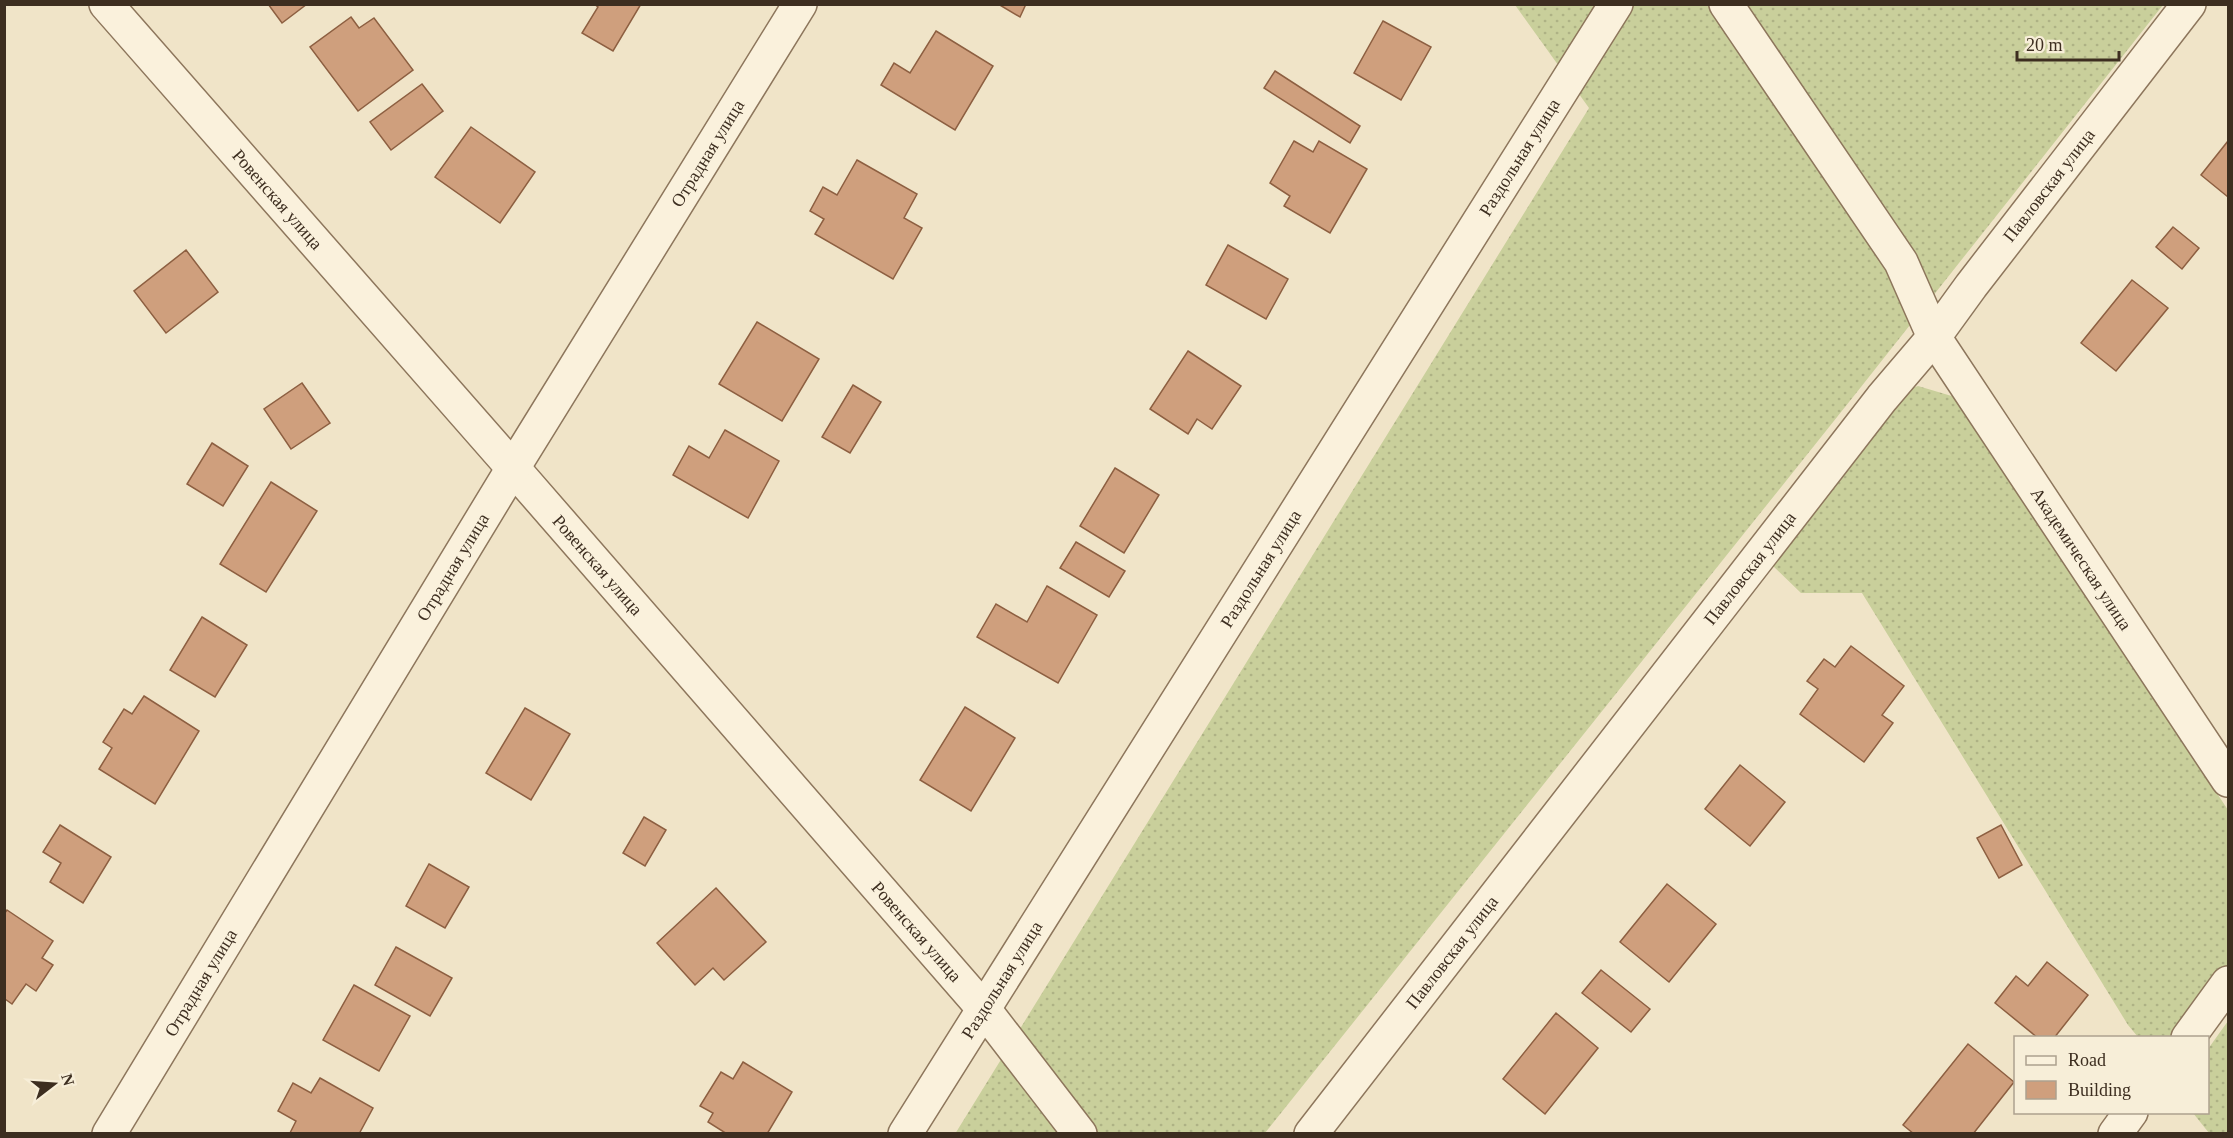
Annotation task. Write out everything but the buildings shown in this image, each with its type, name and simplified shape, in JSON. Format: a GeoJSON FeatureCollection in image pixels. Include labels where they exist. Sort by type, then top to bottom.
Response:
{"type":"FeatureCollection","features":[{"type":"Feature","properties":{"kind":"street","name":"Ровенская улица"},"geometry":{"type":"LineString","coordinates":[[106,4],[983,1008],[1080,1134]]}},
{"type":"Feature","properties":{"kind":"street","name":"Отрадная улица"},"geometry":{"type":"LineString","coordinates":[[109,1134],[513,468],[800,4]]}},
{"type":"Feature","properties":{"kind":"street","name":"Раздольная улица"},"geometry":{"type":"LineString","coordinates":[[905,1134],[1616,4]]}},
{"type":"Feature","properties":{"kind":"street","name":"Академическая улица"},"geometry":{"type":"LineString","coordinates":[[1726,4],[1901,262],[1935,337],[2229,780]]}},
{"type":"Feature","properties":{"kind":"street","name":"Павловская улица"},"geometry":{"type":"LineString","coordinates":[[1311,1134],[1874,407],[1935,337],[1971,286],[2189,4]]}},
{"type":"Feature","properties":{"kind":"street"},"geometry":{"type":"LineString","coordinates":[[2189,1036],[2229,983]]}},
{"type":"Feature","properties":{"kind":"street"},"geometry":{"type":"LineString","coordinates":[[2115,1134],[2130,1114]]}},
{"type":"Feature","properties":{"kind":"green space"},"geometry":{"type":"Polygon","coordinates":[[[1515,5],[2163,5],[1265,1133],[955,1134],[1589,108],[1515,5]]]}},
{"type":"Feature","properties":{"kind":"green space"},"geometry":{"type":"Polygon","coordinates":[[[1918,386],[1955,397],[2228,810],[2228,970],[2179,1036],[2137,1036],[2128,1025],[1862,593],[1801,593],[1771,564],[1894,395],[1918,386]]]}},
{"type":"Feature","properties":{"kind":"green space"},"geometry":{"type":"Polygon","coordinates":[[[2228,1021],[2228,1133],[2209,1133],[2194,1114],[2209,1114],[2209,1048],[2228,1021]]]}}]}
